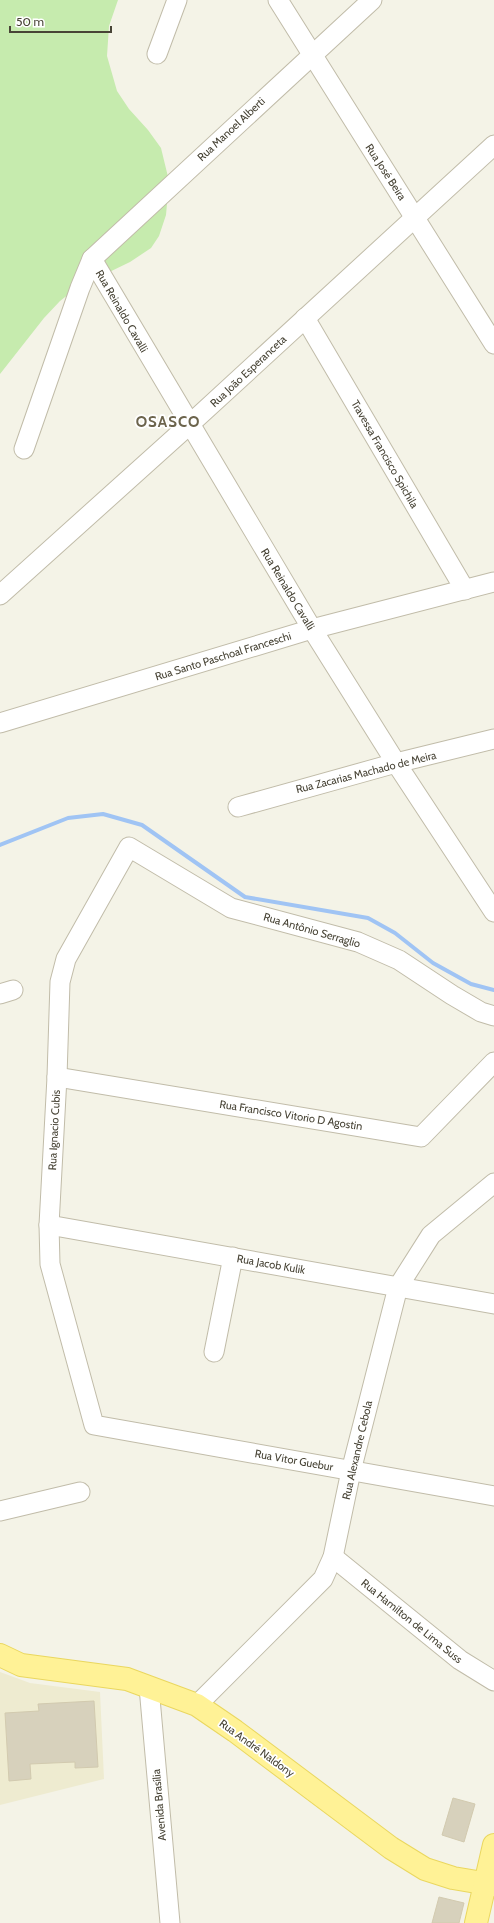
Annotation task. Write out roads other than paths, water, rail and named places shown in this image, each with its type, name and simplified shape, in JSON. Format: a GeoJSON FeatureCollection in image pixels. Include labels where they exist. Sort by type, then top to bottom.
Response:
{"type":"FeatureCollection","features":[{"type":"Feature","properties":{"kind":"main road","name":"Rua André Naldony"},"geometry":{"type":"LineString","coordinates":[[0,1655],[21,1665],[127,1679],[197,1705],[235,1731],[392,1848],[425,1869],[453,1878],[490,1884]]}},
{"type":"Feature","properties":{"kind":"main road"},"geometry":{"type":"LineString","coordinates":[[476,1923],[490,1884],[494,1845]]}},
{"type":"Feature","properties":{"kind":"street"},"geometry":{"type":"LineString","coordinates":[[156,54],[177,0]]}},
{"type":"Feature","properties":{"kind":"street","name":"Rua José Beira"},"geometry":{"type":"LineString","coordinates":[[278,0],[311,55],[494,344]]}},
{"type":"Feature","properties":{"kind":"street","name":"Rua Manoel Alberti"},"geometry":{"type":"LineString","coordinates":[[92,260],[311,55],[372,0]]}},
{"type":"Feature","properties":{"kind":"street","name":"Rua João Esperanceta"},"geometry":{"type":"LineString","coordinates":[[0,595],[189,425],[494,145]]}},
{"type":"Feature","properties":{"kind":"street"},"geometry":{"type":"LineString","coordinates":[[24,449],[80,288],[92,260]]}},
{"type":"Feature","properties":{"kind":"street","name":"Rua Reinaldo Cavalli"},"geometry":{"type":"LineString","coordinates":[[92,260],[312,629],[396,763],[494,912]]}},
{"type":"Feature","properties":{"kind":"street","name":"Travessa Francisco Spichila"},"geometry":{"type":"LineString","coordinates":[[305,318],[465,590]]}},
{"type":"Feature","properties":{"kind":"street","name":"Rua Santo Paschoal Franceschi"},"geometry":{"type":"LineString","coordinates":[[0,723],[312,629],[494,582]]}},
{"type":"Feature","properties":{"kind":"street","name":"Rua Zacarias Machado de Meira"},"geometry":{"type":"LineString","coordinates":[[238,807],[396,763],[494,739]]}},
{"type":"Feature","properties":{"kind":"street","name":"Rua Antônio Serraglio"},"geometry":{"type":"LineString","coordinates":[[129,847],[231,908],[358,942],[399,960],[475,1009],[494,1016]]}},
{"type":"Feature","properties":{"kind":"street","name":"Rua Ignacio Cubis"},"geometry":{"type":"LineString","coordinates":[[94,1425],[50,1264],[48,1225],[57,1077],[60,982],[66,959],[129,847]]}},
{"type":"Feature","properties":{"kind":"street","name":"Rua Francisco Vitorio D Agostin"},"geometry":{"type":"LineString","coordinates":[[57,1077],[421,1137],[494,1062]]}},
{"type":"Feature","properties":{"kind":"street","name":"Rua Alexandre Cebola"},"geometry":{"type":"LineString","coordinates":[[197,1705],[323,1579],[333,1557],[351,1471],[398,1287],[431,1235],[494,1183]]}},
{"type":"Feature","properties":{"kind":"street","name":"Rua Jacob Kulik"},"geometry":{"type":"LineString","coordinates":[[48,1225],[494,1304]]}},
{"type":"Feature","properties":{"kind":"street"},"geometry":{"type":"LineString","coordinates":[[214,1352],[232,1257]]}},
{"type":"Feature","properties":{"kind":"street","name":"Rua Vitor Guebur"},"geometry":{"type":"LineString","coordinates":[[94,1425],[494,1496]]}},
{"type":"Feature","properties":{"kind":"street"},"geometry":{"type":"LineString","coordinates":[[0,1511],[80,1492]]}},
{"type":"Feature","properties":{"kind":"street","name":"Rua Hamilton de Lima Suss"},"geometry":{"type":"LineString","coordinates":[[333,1557],[460,1660],[494,1681]]}},
{"type":"Feature","properties":{"kind":"street","name":"Avenida Brasília"},"geometry":{"type":"LineString","coordinates":[[149,1687],[170,1923]]}},
{"type":"Feature","properties":{"kind":"waterway"},"geometry":{"type":"LineString","coordinates":[[0,845],[68,818],[103,814],[142,825],[245,897],[368,918],[395,933],[433,963],[471,984],[494,990]]}},
{"type":"Feature","properties":{"kind":"district","name":"OSASCO"},"geometry":{"type":"Point","coordinates":[168,422]}}]}
